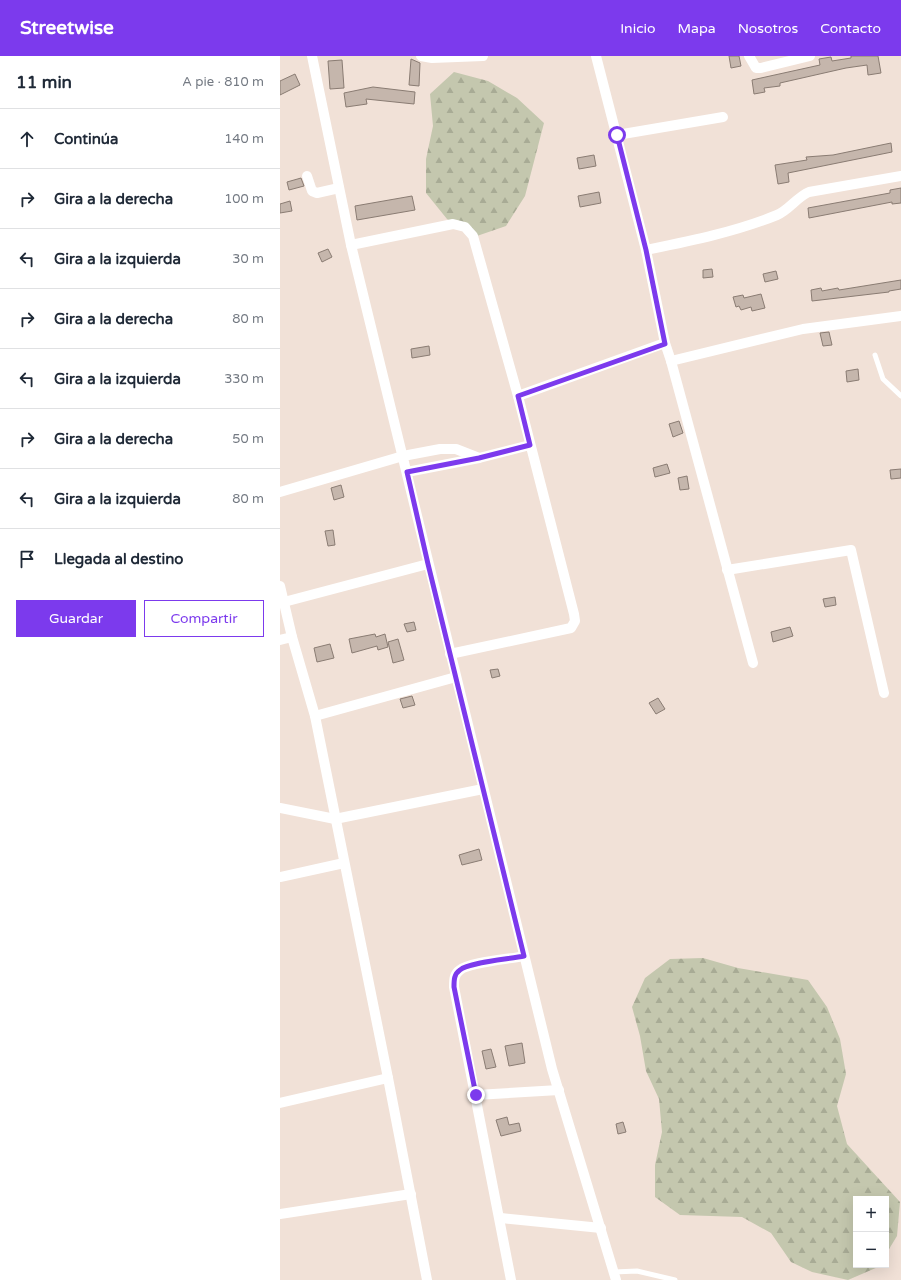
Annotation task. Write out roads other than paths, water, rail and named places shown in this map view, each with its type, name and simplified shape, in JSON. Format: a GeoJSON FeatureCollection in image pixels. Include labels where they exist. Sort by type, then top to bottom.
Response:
{"type":"FeatureCollection","features":[{"type":"Feature","properties":{"kind":"street"},"geometry":{"type":"LineString","coordinates":[[312,56],[351,244],[404,456],[428,564],[552,1069],[615,1276]]}},
{"type":"Feature","properties":{"kind":"street"},"geometry":{"type":"LineString","coordinates":[[421,56],[482,56]]}},
{"type":"Feature","properties":{"kind":"street"},"geometry":{"type":"LineString","coordinates":[[596,56],[646,250],[665,344],[671,361],[753,663]]}},
{"type":"Feature","properties":{"kind":"street"},"geometry":{"type":"LineString","coordinates":[[749,56],[756,68],[762,68],[810,56]]}},
{"type":"Feature","properties":{"kind":"street"},"geometry":{"type":"LineString","coordinates":[[617,135],[723,117]]}},
{"type":"Feature","properties":{"kind":"street"},"geometry":{"type":"LineString","coordinates":[[307,176],[312,191],[317,193],[339,188]]}},
{"type":"Feature","properties":{"kind":"street"},"geometry":{"type":"LineString","coordinates":[[646,250],[748,225],[779,214],[803,194],[809,192],[901,176]]}},
{"type":"Feature","properties":{"kind":"street"},"geometry":{"type":"LineString","coordinates":[[351,244],[453,224],[465,227],[473,236],[518,396],[575,621],[571,628],[450,654]]}},
{"type":"Feature","properties":{"kind":"street"},"geometry":{"type":"LineString","coordinates":[[671,361],[803,329],[901,316]]}},
{"type":"Feature","properties":{"kind":"street"},"geometry":{"type":"LineString","coordinates":[[518,396],[665,344]]}},
{"type":"Feature","properties":{"kind":"street"},"geometry":{"type":"LineString","coordinates":[[407,472],[479,458],[530,445]]}},
{"type":"Feature","properties":{"kind":"street"},"geometry":{"type":"LineString","coordinates":[[280,492],[404,456],[440,449],[456,449],[479,458]]}},
{"type":"Feature","properties":{"kind":"street"},"geometry":{"type":"LineString","coordinates":[[728,570],[851,550],[884,693]]}},
{"type":"Feature","properties":{"kind":"street"},"geometry":{"type":"LineString","coordinates":[[284,602],[428,564]]}},
{"type":"Feature","properties":{"kind":"street"},"geometry":{"type":"LineString","coordinates":[[280,586],[292,636],[315,716],[427,1280]]}},
{"type":"Feature","properties":{"kind":"street"},"geometry":{"type":"LineString","coordinates":[[280,640],[292,636]]}},
{"type":"Feature","properties":{"kind":"street"},"geometry":{"type":"LineString","coordinates":[[315,716],[456,677]]}},
{"type":"Feature","properties":{"kind":"street"},"geometry":{"type":"LineString","coordinates":[[280,808],[335,819],[483,789]]}},
{"type":"Feature","properties":{"kind":"street"},"geometry":{"type":"LineString","coordinates":[[280,877],[344,864]]}},
{"type":"Feature","properties":{"kind":"street"},"geometry":{"type":"LineString","coordinates":[[511,1280],[454,987],[454,976],[460,969],[469,965],[524,956]]}},
{"type":"Feature","properties":{"kind":"street"},"geometry":{"type":"LineString","coordinates":[[280,1103],[388,1078]]}},
{"type":"Feature","properties":{"kind":"street"},"geometry":{"type":"LineString","coordinates":[[476,1095],[559,1090]]}},
{"type":"Feature","properties":{"kind":"street"},"geometry":{"type":"LineString","coordinates":[[280,1214],[411,1194]]}},
{"type":"Feature","properties":{"kind":"street"},"geometry":{"type":"LineString","coordinates":[[500,1218],[601,1228]]}},
{"type":"Feature","properties":{"kind":"lane"},"geometry":{"type":"LineString","coordinates":[[875,355],[883,379],[901,396]]}},
{"type":"Feature","properties":{"kind":"lane"},"geometry":{"type":"LineString","coordinates":[[615,1276],[637,1271],[675,1280]]}}]}
